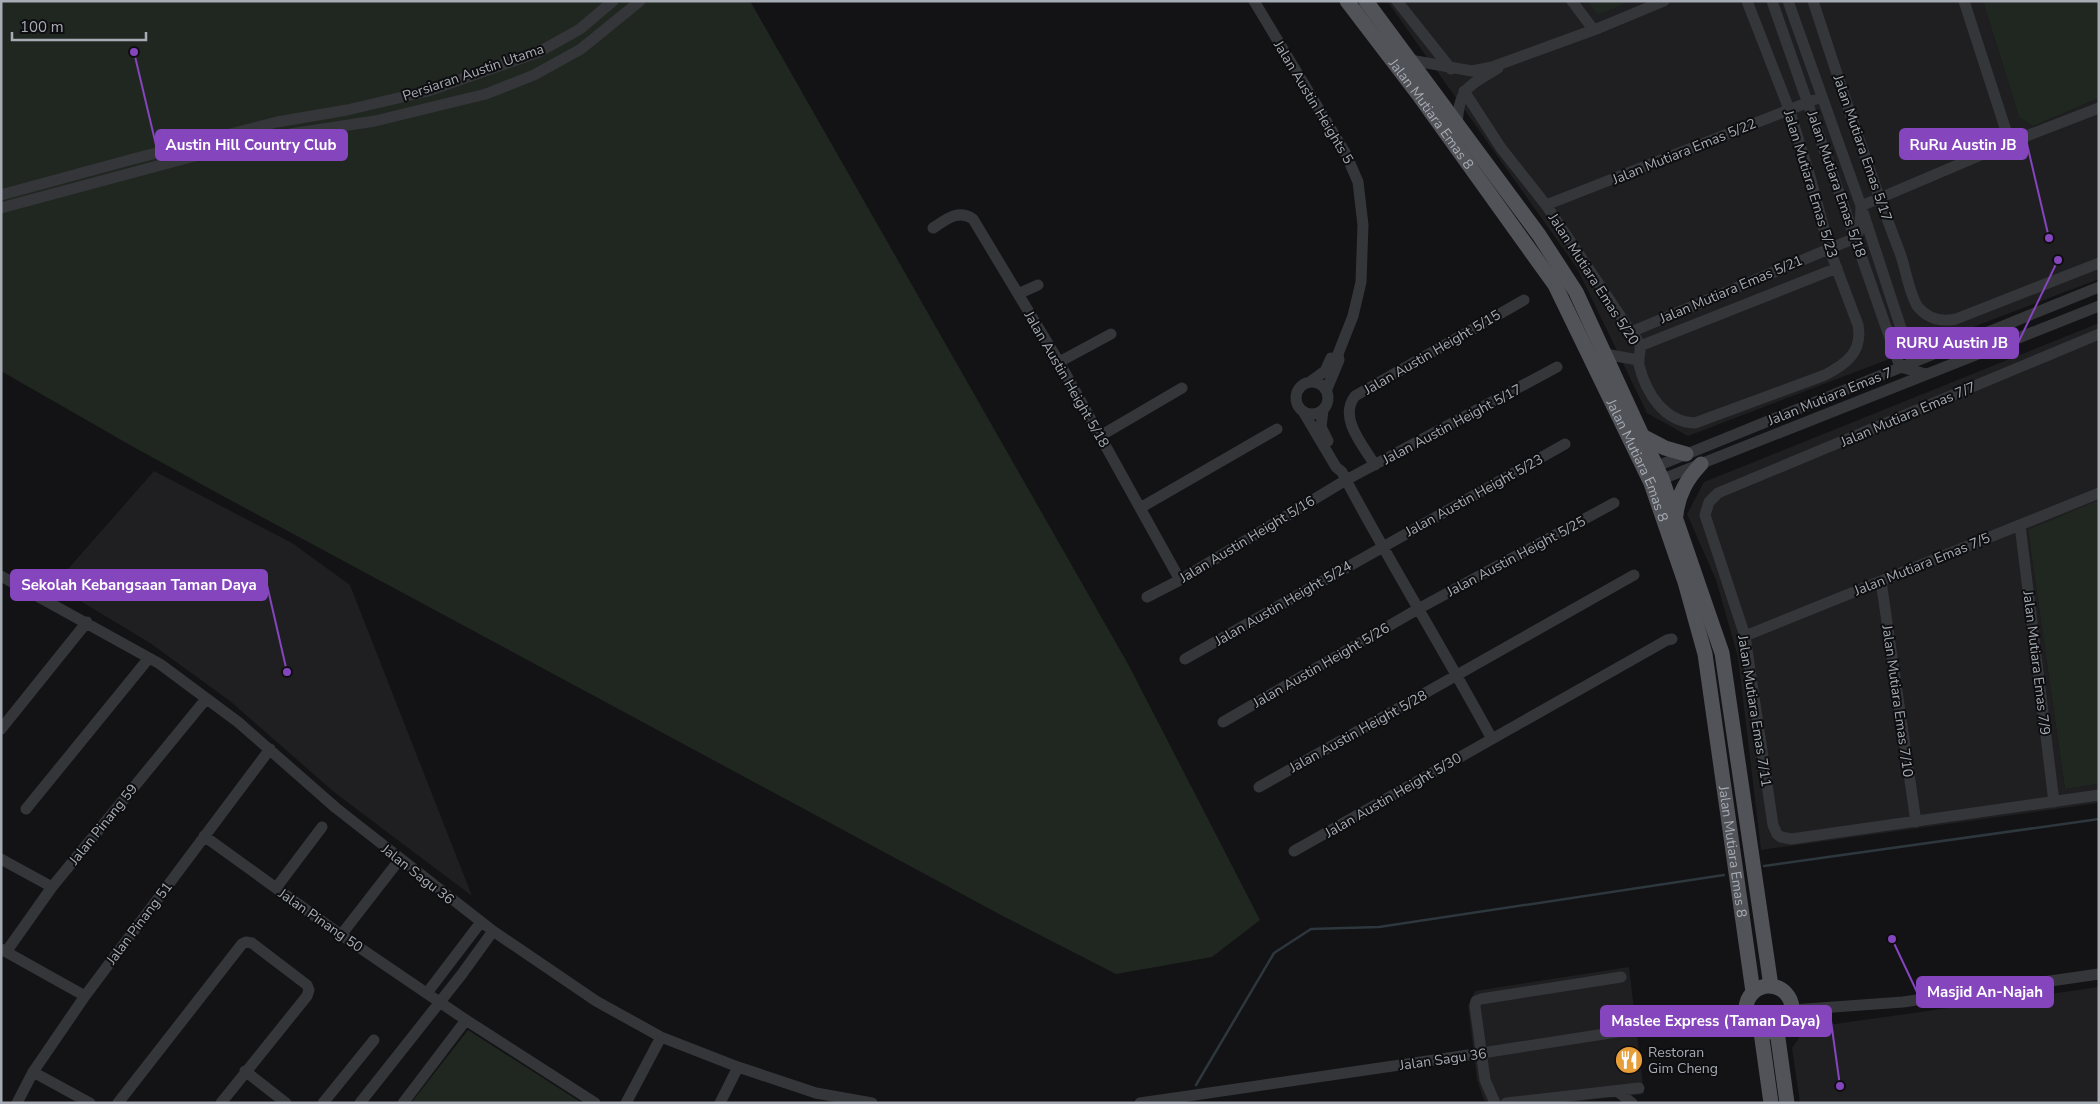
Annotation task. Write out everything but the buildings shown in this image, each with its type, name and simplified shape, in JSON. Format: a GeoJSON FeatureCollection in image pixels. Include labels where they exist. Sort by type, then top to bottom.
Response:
{"type":"FeatureCollection","features":[{"type":"Feature","properties":{"kind":"main road","name":"Jalan Mutiara Emas 8"},"geometry":{"type":"LineString","coordinates":[[1347,1],[1418,94],[1555,285],[1676,516],[1722,653],[1771,986]]}},
{"type":"Feature","properties":{"kind":"main road","name":"Jalan Mutiara Emas 8"},"geometry":{"type":"LineString","coordinates":[[1366,1],[1539,235],[1571,283],[1642,436],[1705,654],[1752,992]]}},
{"type":"Feature","properties":{"kind":"main road"},"geometry":{"type":"LineString","coordinates":[[1642,436],[1665,448],[1686,454]]}},
{"type":"Feature","properties":{"kind":"main road"},"geometry":{"type":"LineString","coordinates":[[1676,516],[1677,504],[1683,488],[1701,464]]}},
{"type":"Feature","properties":{"kind":"main road"},"geometry":{"type":"LineString","coordinates":[[1765,986],[1771,986],[1784,991],[1789,996],[1792,1010],[1788,1023],[1777,1031],[1761,1032],[1750,1024],[1745,1012],[1746,1004],[1752,992],[1765,986]]}},
{"type":"Feature","properties":{"kind":"main road"},"geometry":{"type":"LineString","coordinates":[[1777,1031],[1787,1103]]}},
{"type":"Feature","properties":{"kind":"main road"},"geometry":{"type":"LineString","coordinates":[[1761,1032],[1771,1103]]}},
{"type":"Feature","properties":{"kind":"street","name":"Persiaran Austin Utama"},"geometry":{"type":"LineString","coordinates":[[1,195],[277,122],[347,110],[428,91],[539,52],[580,29],[613,1]]}},
{"type":"Feature","properties":{"kind":"street","name":"Persiaran Austin Utama"},"geometry":{"type":"LineString","coordinates":[[1,208],[187,158],[290,134],[374,121],[486,94],[534,75],[581,49],[640,1]]}},
{"type":"Feature","properties":{"kind":"street","name":"Jalan Austin Heights 5"},"geometry":{"type":"LineString","coordinates":[[1254,1],[1346,154],[1358,182],[1363,225],[1361,282],[1354,316],[1338,354]]}},
{"type":"Feature","properties":{"kind":"street"},"geometry":{"type":"LineString","coordinates":[[1397,1],[1451,69]]}},
{"type":"Feature","properties":{"kind":"street"},"geometry":{"type":"LineString","coordinates":[[1572,1],[1593,29]]}},
{"type":"Feature","properties":{"kind":"street"},"geometry":{"type":"LineString","coordinates":[[1410,60],[1451,69],[1472,71],[1508,62],[1664,1]]}},
{"type":"Feature","properties":{"kind":"street","name":"Jalan Mutiara Emas 5/23"},"geometry":{"type":"LineString","coordinates":[[1747,1],[1788,110],[1811,180],[1829,248],[1859,331],[1856,350],[1845,364]]}},
{"type":"Feature","properties":{"kind":"street","name":"Jalan Mutiara Emas 5/18"},"geometry":{"type":"LineString","coordinates":[[1772,1],[1809,102],[1855,238],[1907,367]]}},
{"type":"Feature","properties":{"kind":"street","name":"Jalan Mutiara Emas 5/18"},"geometry":{"type":"LineString","coordinates":[[1788,1],[1860,206],[1907,367]]}},
{"type":"Feature","properties":{"kind":"street","name":"Jalan Mutiara Emas 5/17"},"geometry":{"type":"LineString","coordinates":[[1813,1],[1878,198],[1906,269],[1913,295],[1923,312],[1937,319],[1948,320],[2099,262]]}},
{"type":"Feature","properties":{"kind":"street"},"geometry":{"type":"LineString","coordinates":[[1964,1],[2010,143]]}},
{"type":"Feature","properties":{"kind":"street"},"geometry":{"type":"LineString","coordinates":[[1457,125],[1458,106],[1464,91],[1508,62]]}},
{"type":"Feature","properties":{"kind":"street","name":"Jalan Mutiara Emas 5/20"},"geometry":{"type":"LineString","coordinates":[[1464,91],[1501,148],[1546,205],[1632,332],[1640,346],[1638,360],[1648,390],[1672,418],[1684,423],[1695,423],[1824,374],[1845,364]]}},
{"type":"Feature","properties":{"kind":"street","name":"Jalan Mutiara Emas 5/22"},"geometry":{"type":"LineString","coordinates":[[1546,205],[1822,96]]}},
{"type":"Feature","properties":{"kind":"street"},"geometry":{"type":"LineString","coordinates":[[1855,238],[1860,229],[1860,206],[2099,108]]}},
{"type":"Feature","properties":{"kind":"street","name":"Jalan Austin Height 5/18"},"geometry":{"type":"LineString","coordinates":[[933,228],[954,215],[966,214],[973,219],[1059,362],[1180,580]]}},
{"type":"Feature","properties":{"kind":"street","name":"Jalan Mutiara Emas 5/21"},"geometry":{"type":"LineString","coordinates":[[1632,332],[1855,238]]}},
{"type":"Feature","properties":{"kind":"street"},"geometry":{"type":"LineString","coordinates":[[1640,346],[1837,268]]}},
{"type":"Feature","properties":{"kind":"street"},"geometry":{"type":"LineString","coordinates":[[1018,294],[1038,285]]}},
{"type":"Feature","properties":{"kind":"street","name":"Jalan Mutiara Emas 7"},"geometry":{"type":"LineString","coordinates":[[1654,475],[1686,454],[1907,367],[2099,287]]}},
{"type":"Feature","properties":{"kind":"street","name":"Jalan Austin Height 5/15"},"geometry":{"type":"LineString","coordinates":[[1375,465],[1352,427],[1349,418],[1350,402],[1355,396],[1524,300]]}},
{"type":"Feature","properties":{"kind":"street","name":"Jalan Mutiara Emas 7"},"geometry":{"type":"LineString","coordinates":[[1654,475],[1701,464],[2099,306]]}},
{"type":"Feature","properties":{"kind":"street"},"geometry":{"type":"LineString","coordinates":[[1059,362],[1111,334]]}},
{"type":"Feature","properties":{"kind":"street","name":"Jalan Mutiara Emas 7/7"},"geometry":{"type":"LineString","coordinates":[[1718,493],[2099,334]]}},
{"type":"Feature","properties":{"kind":"street"},"geometry":{"type":"LineString","coordinates":[[1326,391],[1339,360],[1338,354],[1332,357],[1325,371],[1301,387],[1296,396],[1297,406],[1304,413],[1336,467],[1344,476]]}},
{"type":"Feature","properties":{"kind":"street"},"geometry":{"type":"LineString","coordinates":[[1605,354],[1638,360]]}},
{"type":"Feature","properties":{"kind":"street"},"geometry":{"type":"LineString","coordinates":[[1894,387],[1907,367],[1926,374]]}},
{"type":"Feature","properties":{"kind":"street","name":"Jalan Austin Height 5/17"},"geometry":{"type":"LineString","coordinates":[[1344,476],[1375,465],[1557,368]]}},
{"type":"Feature","properties":{"kind":"street"},"geometry":{"type":"LineString","coordinates":[[1310,382],[1320,384],[1326,391],[1328,401],[1323,410],[1322,427],[1344,476],[1382,547],[1458,676],[1492,739]]}},
{"type":"Feature","properties":{"kind":"street"},"geometry":{"type":"LineString","coordinates":[[1100,436],[1182,388]]}},
{"type":"Feature","properties":{"kind":"street"},"geometry":{"type":"LineString","coordinates":[[1304,413],[1314,414],[1323,410]]}},
{"type":"Feature","properties":{"kind":"street"},"geometry":{"type":"LineString","coordinates":[[1140,508],[1277,429]]}},
{"type":"Feature","properties":{"kind":"street","name":"Jalan Austin Height 5/23"},"geometry":{"type":"LineString","coordinates":[[1382,547],[1565,444]]}},
{"type":"Feature","properties":{"kind":"street","name":"Jalan Austin Height 5/16"},"geometry":{"type":"LineString","coordinates":[[1147,597],[1180,580],[1344,476]]}},
{"type":"Feature","properties":{"kind":"street","name":"Jalan Mutiara Emas 7/11"},"geometry":{"type":"LineString","coordinates":[[1718,493],[1712,498],[1706,508],[1706,521],[1745,636],[1772,820],[1777,834],[1786,839],[1916,822]]}},
{"type":"Feature","properties":{"kind":"street","name":"Jalan Mutiara Emas 7/5"},"geometry":{"type":"LineString","coordinates":[[1745,636],[2099,493]]}},
{"type":"Feature","properties":{"kind":"street","name":"Jalan Austin Height 5/25"},"geometry":{"type":"LineString","coordinates":[[1418,609],[1614,503]]}},
{"type":"Feature","properties":{"kind":"street","name":"Jalan Mutiara Emas 7/9"},"geometry":{"type":"LineString","coordinates":[[2020,525],[2054,802]]}},
{"type":"Feature","properties":{"kind":"street","name":"Jalan Austin Height 5/24"},"geometry":{"type":"LineString","coordinates":[[1185,659],[1382,547]]}},
{"type":"Feature","properties":{"kind":"street","name":"Jalan Austin Height 5/28"},"geometry":{"type":"LineString","coordinates":[[1258,787],[1458,676],[1634,575]]}},
{"type":"Feature","properties":{"kind":"street","name":"Jalan Sagu 36"},"geometry":{"type":"LineString","coordinates":[[1,576],[87,622],[148,658],[206,699],[238,722],[336,808],[493,932],[596,1001],[661,1037],[813,1098],[872,1103]]}},
{"type":"Feature","properties":{"kind":"street","name":"Jalan Mutiara Emas 7/10"},"geometry":{"type":"LineString","coordinates":[[1881,581],[1916,822]]}},
{"type":"Feature","properties":{"kind":"street","name":"Jalan Austin Height 5/26"},"geometry":{"type":"LineString","coordinates":[[1223,722],[1418,609]]}},
{"type":"Feature","properties":{"kind":"street"},"geometry":{"type":"LineString","coordinates":[[1,729],[87,622]]}},
{"type":"Feature","properties":{"kind":"street","name":"Jalan Austin Height 5/30"},"geometry":{"type":"LineString","coordinates":[[1294,852],[1667,640],[1672,639]]}},
{"type":"Feature","properties":{"kind":"street"},"geometry":{"type":"LineString","coordinates":[[26,808],[148,658]]}},
{"type":"Feature","properties":{"kind":"street","name":"Jalan Pinang 59"},"geometry":{"type":"LineString","coordinates":[[3,950],[52,887],[206,699]]}},
{"type":"Feature","properties":{"kind":"street","name":"Jalan Pinang 51"},"geometry":{"type":"LineString","coordinates":[[17,1103],[34,1072],[85,996],[270,749]]}},
{"type":"Feature","properties":{"kind":"street"},"geometry":{"type":"LineString","coordinates":[[1916,822],[2099,795]]}},
{"type":"Feature","properties":{"kind":"street"},"geometry":{"type":"LineString","coordinates":[[276,888],[322,827]]}},
{"type":"Feature","properties":{"kind":"street","name":"Jalan Pinang 50"},"geometry":{"type":"LineString","coordinates":[[204,836],[466,1020],[596,1103]]}},
{"type":"Feature","properties":{"kind":"street"},"geometry":{"type":"LineString","coordinates":[[341,934],[400,859]]}},
{"type":"Feature","properties":{"kind":"street"},"geometry":{"type":"LineString","coordinates":[[1,860],[52,887]]}},
{"type":"Feature","properties":{"kind":"street"},"geometry":{"type":"LineString","coordinates":[[427,993],[481,922]]}},
{"type":"Feature","properties":{"kind":"street"},"geometry":{"type":"LineString","coordinates":[[360,1103],[493,932]]}},
{"type":"Feature","properties":{"kind":"street"},"geometry":{"type":"LineString","coordinates":[[118,1103],[242,944],[246,942],[252,943],[307,985],[309,990],[221,1103]]}},
{"type":"Feature","properties":{"kind":"street"},"geometry":{"type":"LineString","coordinates":[[3,950],[85,996]]}},
{"type":"Feature","properties":{"kind":"street"},"geometry":{"type":"LineString","coordinates":[[1792,1010],[1903,1002],[2099,974]]}},
{"type":"Feature","properties":{"kind":"street"},"geometry":{"type":"LineString","coordinates":[[1495,1103],[1485,1080],[1475,1006],[1478,1000],[1621,977]]}},
{"type":"Feature","properties":{"kind":"street","name":"Jalan Sagu 36"},"geometry":{"type":"LineString","coordinates":[[1140,1103],[1745,1012]]}},
{"type":"Feature","properties":{"kind":"street"},"geometry":{"type":"LineString","coordinates":[[403,1103],[466,1020]]}},
{"type":"Feature","properties":{"kind":"street"},"geometry":{"type":"LineString","coordinates":[[626,1103],[661,1037]]}},
{"type":"Feature","properties":{"kind":"street"},"geometry":{"type":"LineString","coordinates":[[323,1103],[374,1040]]}},
{"type":"Feature","properties":{"kind":"street"},"geometry":{"type":"LineString","coordinates":[[720,1103],[738,1067]]}},
{"type":"Feature","properties":{"kind":"street"},"geometry":{"type":"LineString","coordinates":[[245,1071],[286,1103]]}},
{"type":"Feature","properties":{"kind":"street"},"geometry":{"type":"LineString","coordinates":[[34,1072],[90,1103]]}},
{"type":"Feature","properties":{"kind":"street"},"geometry":{"type":"LineString","coordinates":[[1506,1103],[1639,1088]]}},
{"type":"Feature","properties":{"kind":"street"},"geometry":{"type":"LineString","coordinates":[[1618,1091],[1632,1103]]}},
{"type":"Feature","properties":{"kind":"shaded area"},"geometry":{"type":"Polygon","coordinates":[[[1,1],[750,1],[1128,664],[1260,920],[1212,957],[1116,974],[1001,915],[221,495],[1,371],[1,1]]]}},
{"type":"Feature","properties":{"kind":"shaded area"},"geometry":{"type":"Polygon","coordinates":[[[1387,1],[1983,1],[2019,117],[2033,126],[2099,98],[2099,279],[1688,436],[1647,413],[1577,268],[1387,1]]]}},
{"type":"Feature","properties":{"kind":"shaded area"},"geometry":{"type":"Polygon","coordinates":[[[1587,1],[1630,1],[1598,15],[1587,1]]]}},
{"type":"Feature","properties":{"kind":"shaded area"},"geometry":{"type":"Polygon","coordinates":[[[1983,1],[2099,1],[2099,98],[2033,126],[2019,117],[1983,1]]]}},
{"type":"Feature","properties":{"kind":"shaded area"},"geometry":{"type":"Polygon","coordinates":[[[2099,323],[2099,500],[2028,531],[2065,789],[2099,784],[2099,803],[1761,850],[1738,657],[1716,580],[1687,514],[1704,482],[2099,323]]]}},
{"type":"Feature","properties":{"kind":"shaded area"},"geometry":{"type":"Polygon","coordinates":[[[154,471],[292,543],[350,585],[472,896],[334,792],[230,701],[150,643],[54,585],[154,471]]]}},
{"type":"Feature","properties":{"kind":"shaded area"},"geometry":{"type":"Polygon","coordinates":[[[2099,500],[2099,784],[2065,789],[2028,530],[2099,500]]]}},
{"type":"Feature","properties":{"kind":"shaded area"},"geometry":{"type":"Polygon","coordinates":[[[1629,967],[1644,1094],[1564,1103],[1486,1103],[1477,1079],[1468,1005],[1475,991],[1629,967]]]}},
{"type":"Feature","properties":{"kind":"shaded area"},"geometry":{"type":"Polygon","coordinates":[[[2099,987],[2099,1103],[1800,1103],[1792,1048],[1806,1028],[2099,987]]]}},
{"type":"Feature","properties":{"kind":"shaded area"},"geometry":{"type":"Polygon","coordinates":[[[468,1030],[582,1103],[411,1103],[468,1030]]]}},
{"type":"Feature","properties":{"kind":"waterway"},"geometry":{"type":"LineString","coordinates":[[1764,866],[2099,819]]}},
{"type":"Feature","properties":{"kind":"waterway"},"geometry":{"type":"LineString","coordinates":[[1196,1085],[1274,953],[1311,929],[1379,927],[1724,875]]}},
{"type":"Feature","properties":{"kind":"place","name":"Austin Hill Country Club"},"geometry":{"type":"Point","coordinates":[134,52]}},
{"type":"Feature","properties":{"kind":"place","name":"RuRu Austin JB"},"geometry":{"type":"Point","coordinates":[2049,238]}},
{"type":"Feature","properties":{"kind":"place","name":"RURU Austin JB"},"geometry":{"type":"Point","coordinates":[2058,260]}},
{"type":"Feature","properties":{"kind":"place","name":"Sekolah Kebangsaan Taman Daya"},"geometry":{"type":"Point","coordinates":[287,672]}},
{"type":"Feature","properties":{"kind":"place","name":"Masjid An-Najah"},"geometry":{"type":"Point","coordinates":[1892,939]}},
{"type":"Feature","properties":{"kind":"place","name":"Restoran Gim Cheng"},"geometry":{"type":"Point","coordinates":[1629,1060]}},
{"type":"Feature","properties":{"kind":"place","name":"Maslee Express (Taman Daya)"},"geometry":{"type":"Point","coordinates":[1840,1086]}}]}
